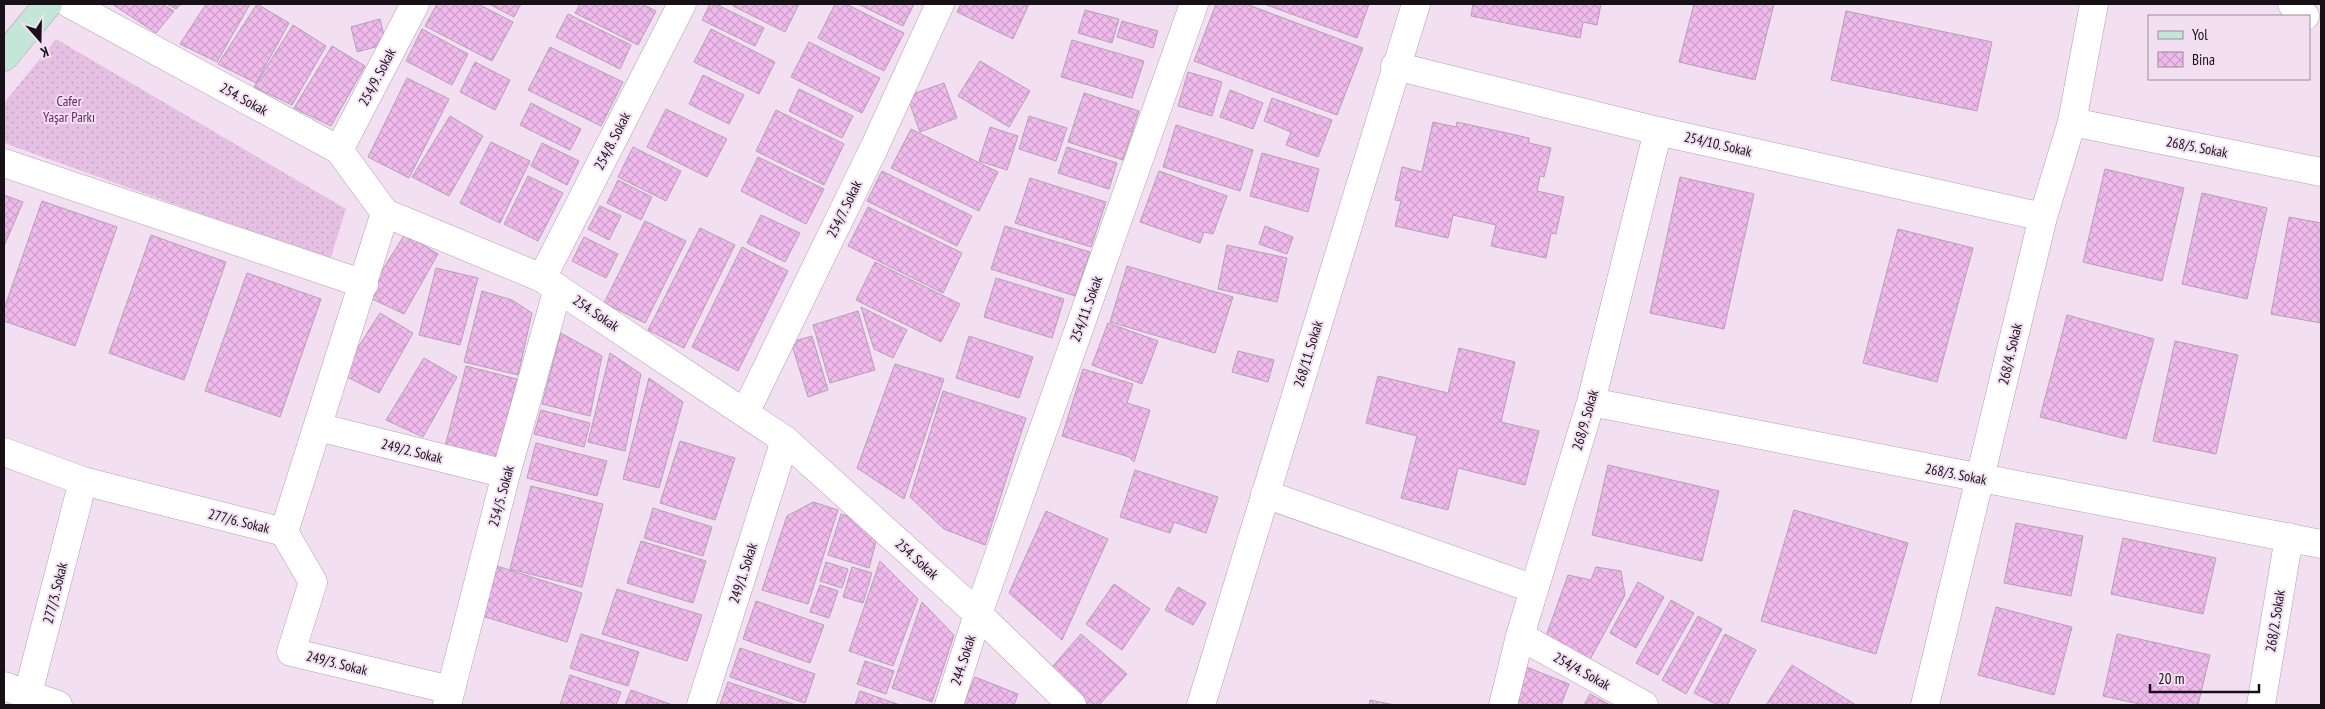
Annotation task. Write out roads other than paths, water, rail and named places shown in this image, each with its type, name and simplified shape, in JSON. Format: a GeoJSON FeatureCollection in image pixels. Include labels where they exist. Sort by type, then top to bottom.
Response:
{"type":"FeatureCollection","features":[{"type":"Feature","properties":{"kind":"main road"},"geometry":{"type":"LineString","coordinates":[[4,57],[48,4]]}},
{"type":"Feature","properties":{"kind":"street","name":"254. Sokak"},"geometry":{"type":"LineString","coordinates":[[70,4],[339,150],[385,213],[550,283],[785,440],[978,614],[1072,705]]}},
{"type":"Feature","properties":{"kind":"street","name":"254/9. Sokak"},"geometry":{"type":"LineString","coordinates":[[339,150],[415,4]]}},
{"type":"Feature","properties":{"kind":"street","name":"254/8. Sokak"},"geometry":{"type":"LineString","coordinates":[[550,283],[682,4]]}},
{"type":"Feature","properties":{"kind":"street","name":"254/7. Sokak"},"geometry":{"type":"LineString","coordinates":[[745,413],[874,148],[940,4]]}},
{"type":"Feature","properties":{"kind":"street","name":"254/11. Sokak"},"geometry":{"type":"LineString","coordinates":[[978,614],[1194,4]]}},
{"type":"Feature","properties":{"kind":"street","name":"268/11. Sokak"},"geometry":{"type":"LineString","coordinates":[[1201,705],[1395,66],[1416,4]]}},
{"type":"Feature","properties":{"kind":"street","name":"268/4. Sokak"},"geometry":{"type":"LineString","coordinates":[[1925,705],[2042,217],[2072,122],[2094,4]]}},
{"type":"Feature","properties":{"kind":"street"},"geometry":{"type":"LineString","coordinates":[[2292,4],[2303,15]]}},
{"type":"Feature","properties":{"kind":"street"},"geometry":{"type":"LineString","coordinates":[[2310,21],[2321,32]]}},
{"type":"Feature","properties":{"kind":"street","name":"254/10. Sokak"},"geometry":{"type":"LineString","coordinates":[[1395,66],[1658,131],[2042,217]]}},
{"type":"Feature","properties":{"kind":"street","name":"268/5. Sokak"},"geometry":{"type":"LineString","coordinates":[[2072,122],[2321,172]]}},
{"type":"Feature","properties":{"kind":"street","name":"268/9. Sokak"},"geometry":{"type":"LineString","coordinates":[[1503,705],[1520,636],[1591,402],[1658,131]]}},
{"type":"Feature","properties":{"kind":"street"},"geometry":{"type":"LineString","coordinates":[[4,163],[364,284]]}},
{"type":"Feature","properties":{"kind":"street","name":"277/6. Sokak"},"geometry":{"type":"LineString","coordinates":[[4,452],[83,481],[284,532],[385,213]]}},
{"type":"Feature","properties":{"kind":"street","name":"254/5. Sokak"},"geometry":{"type":"LineString","coordinates":[[449,698],[506,474],[550,283]]}},
{"type":"Feature","properties":{"kind":"street","name":"268/3. Sokak"},"geometry":{"type":"LineString","coordinates":[[1591,402],[2321,544]]}},
{"type":"Feature","properties":{"kind":"street","name":"249/2. Sokak"},"geometry":{"type":"LineString","coordinates":[[318,427],[506,474]]}},
{"type":"Feature","properties":{"kind":"street","name":"249/1. Sokak"},"geometry":{"type":"LineString","coordinates":[[701,705],[785,440]]}},
{"type":"Feature","properties":{"kind":"street","name":"277/3. Sokak"},"geometry":{"type":"LineString","coordinates":[[27,700],[83,481]]}},
{"type":"Feature","properties":{"kind":"street"},"geometry":{"type":"LineString","coordinates":[[1265,494],[1534,589]]}},
{"type":"Feature","properties":{"kind":"street","name":"249/3. Sokak"},"geometry":{"type":"LineString","coordinates":[[284,532],[314,582],[292,652],[449,698]]}},
{"type":"Feature","properties":{"kind":"street","name":"268/2. Sokak"},"geometry":{"type":"LineString","coordinates":[[2261,705],[2289,537]]}},
{"type":"Feature","properties":{"kind":"street","name":"244. Sokak"},"geometry":{"type":"LineString","coordinates":[[949,705],[978,614]]}},
{"type":"Feature","properties":{"kind":"street","name":"254/4. Sokak"},"geometry":{"type":"LineString","coordinates":[[1520,636],[1644,705]]}},
{"type":"Feature","properties":{"kind":"street"},"geometry":{"type":"LineString","coordinates":[[4,686],[27,700],[58,705]]}},
{"type":"Feature","properties":{"kind":"park label","name":"Cafer Yaşar Parkı"},"geometry":{"type":"Point","coordinates":[69,109]}}]}
